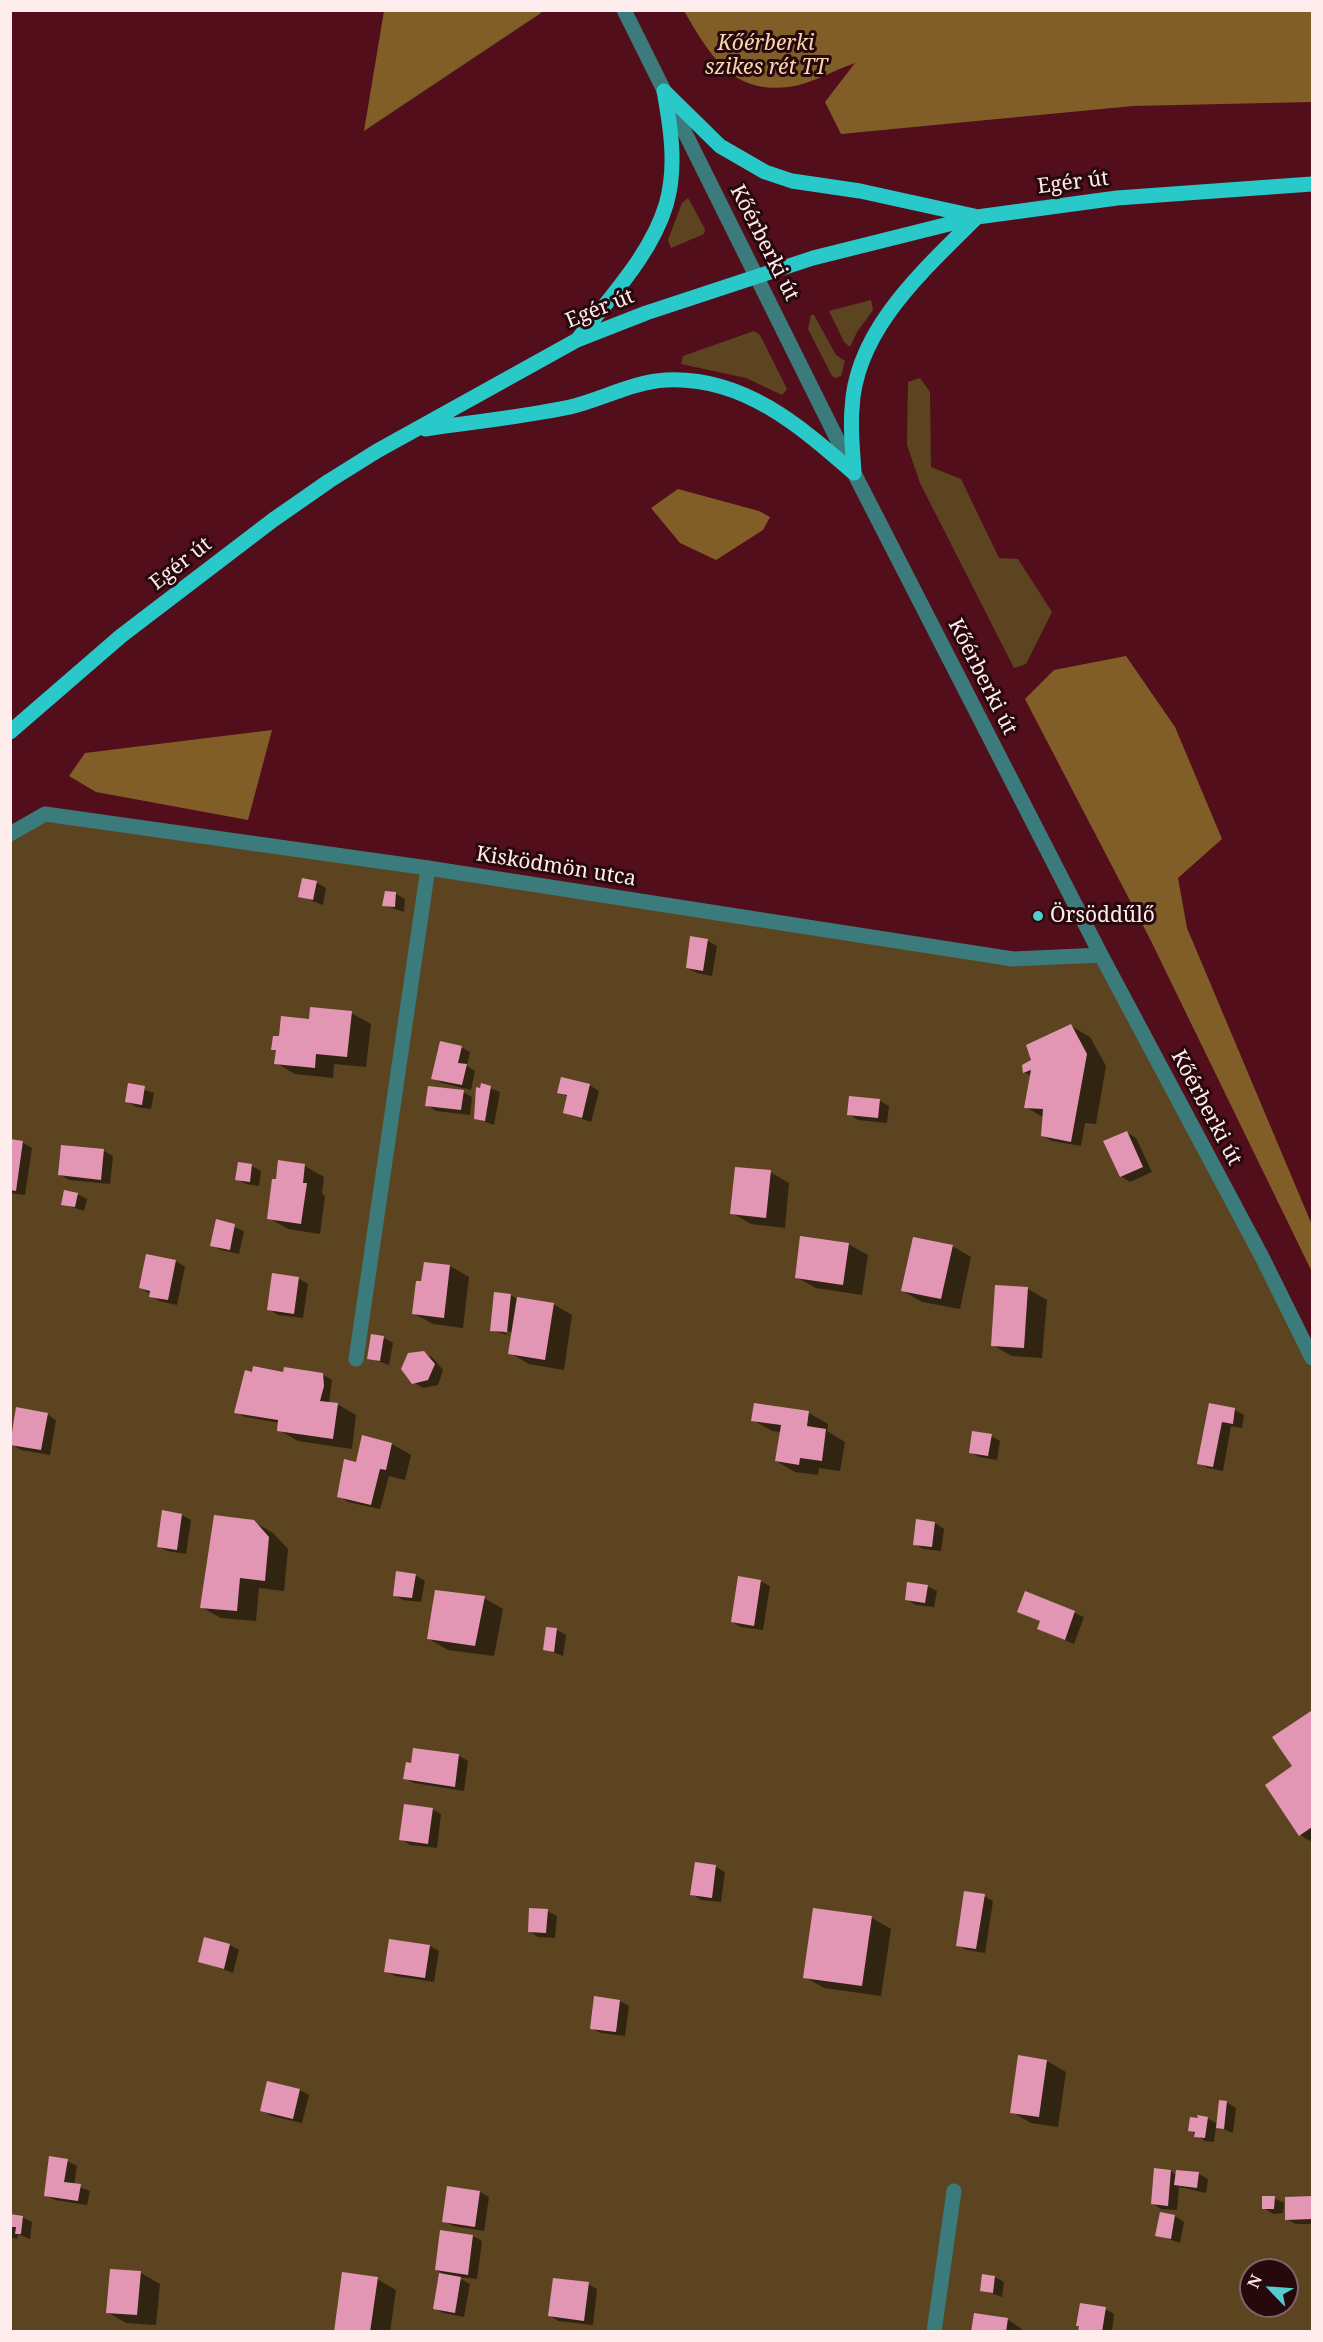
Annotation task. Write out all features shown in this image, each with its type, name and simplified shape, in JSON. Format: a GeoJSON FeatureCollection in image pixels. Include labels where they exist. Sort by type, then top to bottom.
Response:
{"type":"FeatureCollection","features":[{"type":"Feature","properties":{"kind":"main road"},"geometry":{"type":"LineString","coordinates":[[664,91],[720,146],[765,172],[792,181],[860,191],[977,217]]}},
{"type":"Feature","properties":{"kind":"main road"},"geometry":{"type":"LineString","coordinates":[[577,340],[631,269],[655,232],[666,204],[673,158],[672,132],[664,91]]}},
{"type":"Feature","properties":{"kind":"main road","name":"Egér út"},"geometry":{"type":"LineString","coordinates":[[10,732],[121,636],[273,520],[329,481],[577,340],[646,313],[813,258],[977,217],[1117,198],[1312,184]]}},
{"type":"Feature","properties":{"kind":"main road"},"geometry":{"type":"LineString","coordinates":[[854,473],[851,408],[862,360],[885,320],[906,291],[977,217]]}},
{"type":"Feature","properties":{"kind":"main road"},"geometry":{"type":"LineString","coordinates":[[415,431],[571,406],[619,389],[667,380],[720,385],[770,406],[806,431],[854,473]]}},
{"type":"Feature","properties":{"kind":"street","name":"Kőérberki út"},"geometry":{"type":"LineString","coordinates":[[624,10],[854,473],[1101,955],[1262,1257],[1312,1358]]}},
{"type":"Feature","properties":{"kind":"street","name":"Kisködmön utca"},"geometry":{"type":"LineString","coordinates":[[10,834],[45,814],[428,868],[1013,959],[1101,955]]}},
{"type":"Feature","properties":{"kind":"street"},"geometry":{"type":"LineString","coordinates":[[356,1359],[428,868]]}},
{"type":"Feature","properties":{"kind":"street"},"geometry":{"type":"LineString","coordinates":[[934,2331],[954,2191]]}},
{"type":"Feature","properties":{"kind":"shaded area"},"geometry":{"type":"Polygon","coordinates":[[[688,198],[705,229],[704,234],[671,248],[668,240],[682,203],[688,198]]]}},
{"type":"Feature","properties":{"kind":"shaded area"},"geometry":{"type":"Polygon","coordinates":[[[871,300],[873,310],[857,332],[850,347],[844,342],[829,311],[871,300]]]}},
{"type":"Feature","properties":{"kind":"shaded area"},"geometry":{"type":"Polygon","coordinates":[[[811,315],[814,315],[836,355],[845,361],[841,376],[836,378],[832,376],[808,329],[811,315]]]}},
{"type":"Feature","properties":{"kind":"shaded area"},"geometry":{"type":"Polygon","coordinates":[[[754,331],[760,335],[787,389],[782,395],[746,378],[681,364],[683,356],[754,331]]]}},
{"type":"Feature","properties":{"kind":"shaded area"},"geometry":{"type":"Polygon","coordinates":[[[920,378],[930,392],[931,467],[961,479],[999,558],[1018,559],[1052,612],[1026,664],[1014,668],[920,483],[907,445],[908,382],[920,378]]]}},
{"type":"Feature","properties":{"kind":"shaded area"},"geometry":{"type":"Polygon","coordinates":[[[45,814],[1013,959],[1101,955],[1312,1358],[1312,2331],[11,2331],[10,834],[45,814]]]}},
{"type":"Feature","properties":{"kind":"green space"},"geometry":{"type":"Polygon","coordinates":[[[540,10],[541,13],[364,131],[384,11],[540,10]]]}},
{"type":"Feature","properties":{"kind":"green space","name":"Kőérberki szikes rét TT"},"geometry":{"type":"Polygon","coordinates":[[[684,11],[1312,11],[1312,102],[1133,106],[841,134],[825,102],[855,63],[814,80],[789,87],[769,88],[752,84],[737,78],[724,68],[703,42],[684,11]]]}},
{"type":"Feature","properties":{"kind":"green space"},"geometry":{"type":"Polygon","coordinates":[[[678,489],[759,511],[770,517],[763,530],[716,560],[680,543],[651,508],[678,489]]]}},
{"type":"Feature","properties":{"kind":"green space"},"geometry":{"type":"Polygon","coordinates":[[[1126,656],[1175,727],[1222,839],[1178,878],[1187,928],[1312,1225],[1312,1272],[1151,941],[1025,699],[1054,670],[1126,656]]]}},
{"type":"Feature","properties":{"kind":"green space"},"geometry":{"type":"Polygon","coordinates":[[[272,730],[248,820],[96,792],[69,776],[85,753],[272,730]]]}},
{"type":"Feature","properties":{"kind":"building"},"geometry":{"type":"Polygon","coordinates":[[[302,878],[317,881],[313,900],[298,897],[302,878]]]}},
{"type":"Feature","properties":{"kind":"building"},"geometry":{"type":"Polygon","coordinates":[[[385,891],[396,892],[395,907],[382,906],[385,891]]]}},
{"type":"Feature","properties":{"kind":"building"},"geometry":{"type":"Polygon","coordinates":[[[690,936],[708,939],[703,971],[686,968],[690,936]]]}},
{"type":"Feature","properties":{"kind":"building"},"geometry":{"type":"Polygon","coordinates":[[[310,1007],[352,1011],[347,1057],[316,1054],[315,1068],[274,1064],[276,1050],[271,1050],[273,1036],[279,1036],[281,1016],[309,1019],[310,1007]]]}},
{"type":"Feature","properties":{"kind":"building"},"geometry":{"type":"Polygon","coordinates":[[[1071,1024],[1087,1054],[1071,1142],[1041,1136],[1043,1109],[1024,1108],[1031,1070],[1023,1073],[1022,1065],[1031,1060],[1026,1045],[1071,1024]]]}},
{"type":"Feature","properties":{"kind":"building"},"geometry":{"type":"Polygon","coordinates":[[[440,1041],[462,1046],[458,1063],[467,1064],[462,1085],[431,1079],[440,1041]]]}},
{"type":"Feature","properties":{"kind":"building"},"geometry":{"type":"Polygon","coordinates":[[[561,1077],[590,1084],[582,1118],[563,1113],[567,1095],[557,1093],[561,1077]]]}},
{"type":"Feature","properties":{"kind":"building"},"geometry":{"type":"Polygon","coordinates":[[[128,1083],[145,1086],[142,1105],[125,1102],[128,1083]]]}},
{"type":"Feature","properties":{"kind":"building"},"geometry":{"type":"Polygon","coordinates":[[[481,1083],[491,1086],[485,1121],[474,1119],[476,1087],[480,1088],[481,1083]]]}},
{"type":"Feature","properties":{"kind":"building"},"geometry":{"type":"Polygon","coordinates":[[[428,1086],[464,1090],[461,1110],[425,1106],[428,1086]]]}},
{"type":"Feature","properties":{"kind":"building"},"geometry":{"type":"Polygon","coordinates":[[[849,1096],[880,1099],[878,1118],[847,1115],[849,1096]]]}},
{"type":"Feature","properties":{"kind":"building"},"geometry":{"type":"Polygon","coordinates":[[[1127,1131],[1143,1167],[1120,1177],[1103,1141],[1127,1131]]]}},
{"type":"Feature","properties":{"kind":"building"},"geometry":{"type":"Polygon","coordinates":[[[10,1139],[23,1141],[16,1191],[10,1190],[10,1139]]]}},
{"type":"Feature","properties":{"kind":"building"},"geometry":{"type":"Polygon","coordinates":[[[61,1145],[104,1149],[101,1180],[58,1175],[61,1145]]]}},
{"type":"Feature","properties":{"kind":"building"},"geometry":{"type":"Polygon","coordinates":[[[278,1160],[305,1164],[303,1183],[307,1183],[301,1224],[267,1219],[272,1179],[276,1179],[278,1160]]]}},
{"type":"Feature","properties":{"kind":"building"},"geometry":{"type":"Polygon","coordinates":[[[238,1162],[252,1164],[250,1182],[235,1180],[238,1162]]]}},
{"type":"Feature","properties":{"kind":"building"},"geometry":{"type":"Polygon","coordinates":[[[735,1167],[771,1170],[766,1218],[730,1214],[735,1167]]]}},
{"type":"Feature","properties":{"kind":"building"},"geometry":{"type":"Polygon","coordinates":[[[64,1190],[78,1193],[75,1207],[61,1205],[64,1190]]]}},
{"type":"Feature","properties":{"kind":"building"},"geometry":{"type":"Polygon","coordinates":[[[216,1219],[235,1224],[230,1250],[210,1246],[216,1219]]]}},
{"type":"Feature","properties":{"kind":"building"},"geometry":{"type":"Polygon","coordinates":[[[800,1236],[849,1243],[843,1285],[795,1278],[800,1236]]]}},
{"type":"Feature","properties":{"kind":"building"},"geometry":{"type":"Polygon","coordinates":[[[913,1237],[953,1245],[941,1299],[901,1291],[913,1237]]]}},
{"type":"Feature","properties":{"kind":"building"},"geometry":{"type":"Polygon","coordinates":[[[146,1254],[176,1260],[168,1300],[149,1297],[150,1291],[139,1288],[146,1254]]]}},
{"type":"Feature","properties":{"kind":"building"},"geometry":{"type":"Polygon","coordinates":[[[424,1262],[450,1265],[444,1318],[412,1314],[416,1281],[421,1281],[424,1262]]]}},
{"type":"Feature","properties":{"kind":"building"},"geometry":{"type":"Polygon","coordinates":[[[272,1273],[299,1277],[294,1314],[267,1310],[272,1273]]]}},
{"type":"Feature","properties":{"kind":"building"},"geometry":{"type":"Polygon","coordinates":[[[995,1285],[1028,1287],[1024,1348],[991,1346],[995,1285]]]}},
{"type":"Feature","properties":{"kind":"building"},"geometry":{"type":"Polygon","coordinates":[[[494,1292],[511,1294],[507,1332],[490,1331],[494,1292]]]}},
{"type":"Feature","properties":{"kind":"building"},"geometry":{"type":"Polygon","coordinates":[[[517,1297],[554,1303],[545,1360],[508,1354],[517,1297]]]}},
{"type":"Feature","properties":{"kind":"building"},"geometry":{"type":"Polygon","coordinates":[[[371,1334],[384,1336],[380,1361],[367,1359],[371,1334]]]}},
{"type":"Feature","properties":{"kind":"building"},"geometry":{"type":"Polygon","coordinates":[[[424,1351],[435,1364],[428,1380],[412,1384],[401,1369],[408,1353],[424,1351]]]}},
{"type":"Feature","properties":{"kind":"building"},"geometry":{"type":"Polygon","coordinates":[[[253,1366],[283,1372],[284,1367],[323,1373],[324,1386],[320,1401],[338,1403],[333,1439],[277,1431],[278,1420],[234,1413],[245,1370],[252,1372],[253,1366]]]}},
{"type":"Feature","properties":{"kind":"building"},"geometry":{"type":"Polygon","coordinates":[[[754,1403],[809,1411],[807,1426],[826,1429],[822,1461],[800,1458],[799,1465],[775,1461],[781,1425],[751,1421],[754,1403]]]}},
{"type":"Feature","properties":{"kind":"building"},"geometry":{"type":"Polygon","coordinates":[[[1209,1403],[1235,1408],[1233,1424],[1222,1422],[1213,1467],[1197,1464],[1209,1403]]]}},
{"type":"Feature","properties":{"kind":"building"},"geometry":{"type":"Polygon","coordinates":[[[16,1407],[48,1413],[41,1450],[10,1445],[16,1407]]]}},
{"type":"Feature","properties":{"kind":"building"},"geometry":{"type":"Polygon","coordinates":[[[972,1431],[992,1434],[988,1456],[969,1453],[972,1431]]]}},
{"type":"Feature","properties":{"kind":"building"},"geometry":{"type":"Polygon","coordinates":[[[362,1435],[392,1443],[386,1470],[380,1469],[371,1505],[337,1497],[344,1459],[356,1462],[362,1435]]]}},
{"type":"Feature","properties":{"kind":"building"},"geometry":{"type":"Polygon","coordinates":[[[162,1510],[182,1514],[177,1550],[157,1547],[162,1510]]]}},
{"type":"Feature","properties":{"kind":"building"},"geometry":{"type":"Polygon","coordinates":[[[214,1515],[254,1520],[269,1537],[265,1581],[240,1578],[237,1611],[200,1608],[214,1515]]]}},
{"type":"Feature","properties":{"kind":"building"},"geometry":{"type":"Polygon","coordinates":[[[916,1519],[935,1522],[932,1547],[913,1545],[916,1519]]]}},
{"type":"Feature","properties":{"kind":"building"},"geometry":{"type":"Polygon","coordinates":[[[396,1571],[416,1574],[412,1598],[393,1596],[396,1571]]]}},
{"type":"Feature","properties":{"kind":"building"},"geometry":{"type":"Polygon","coordinates":[[[738,1576],[761,1580],[754,1626],[731,1622],[738,1576]]]}},
{"type":"Feature","properties":{"kind":"building"},"geometry":{"type":"Polygon","coordinates":[[[907,1582],[928,1585],[925,1603],[905,1600],[907,1582]]]}},
{"type":"Feature","properties":{"kind":"building"},"geometry":{"type":"Polygon","coordinates":[[[435,1590],[485,1596],[475,1646],[427,1639],[435,1590]]]}},
{"type":"Feature","properties":{"kind":"building"},"geometry":{"type":"Polygon","coordinates":[[[1025,1591],[1075,1611],[1065,1640],[1037,1629],[1040,1621],[1017,1612],[1025,1591]]]}},
{"type":"Feature","properties":{"kind":"building"},"geometry":{"type":"Polygon","coordinates":[[[546,1627],[557,1628],[554,1652],[543,1650],[546,1627]]]}},
{"type":"Feature","properties":{"kind":"building"},"geometry":{"type":"Polygon","coordinates":[[[1311,1711],[1312,1827],[1299,1836],[1265,1785],[1292,1766],[1272,1737],[1311,1711]]]}},
{"type":"Feature","properties":{"kind":"building"},"geometry":{"type":"Polygon","coordinates":[[[413,1748],[459,1754],[455,1787],[403,1779],[406,1762],[411,1763],[413,1748]]]}},
{"type":"Feature","properties":{"kind":"building"},"geometry":{"type":"Polygon","coordinates":[[[404,1804],[433,1808],[428,1844],[399,1840],[404,1804]]]}},
{"type":"Feature","properties":{"kind":"building"},"geometry":{"type":"Polygon","coordinates":[[[695,1862],[716,1865],[712,1898],[690,1895],[695,1862]]]}},
{"type":"Feature","properties":{"kind":"building"},"geometry":{"type":"Polygon","coordinates":[[[964,1891],[985,1894],[976,1949],[956,1946],[964,1891]]]}},
{"type":"Feature","properties":{"kind":"building"},"geometry":{"type":"Polygon","coordinates":[[[529,1908],[548,1909],[546,1933],[528,1932],[529,1908]]]}},
{"type":"Feature","properties":{"kind":"building"},"geometry":{"type":"Polygon","coordinates":[[[813,1908],[872,1916],[862,1986],[803,1978],[813,1908]]]}},
{"type":"Feature","properties":{"kind":"building"},"geometry":{"type":"Polygon","coordinates":[[[204,1937],[230,1944],[224,1969],[198,1962],[204,1937]]]}},
{"type":"Feature","properties":{"kind":"building"},"geometry":{"type":"Polygon","coordinates":[[[389,1939],[430,1945],[425,1978],[384,1972],[389,1939]]]}},
{"type":"Feature","properties":{"kind":"building"},"geometry":{"type":"Polygon","coordinates":[[[594,1996],[620,2000],[616,2032],[590,2029],[594,1996]]]}},
{"type":"Feature","properties":{"kind":"building"},"geometry":{"type":"Polygon","coordinates":[[[1018,2055],[1047,2060],[1039,2117],[1010,2113],[1018,2055]]]}},
{"type":"Feature","properties":{"kind":"building"},"geometry":{"type":"Polygon","coordinates":[[[267,2081],[300,2089],[293,2119],[260,2111],[267,2081]]]}},
{"type":"Feature","properties":{"kind":"building"},"geometry":{"type":"Polygon","coordinates":[[[1219,2100],[1227,2101],[1224,2129],[1216,2128],[1219,2100]]]}},
{"type":"Feature","properties":{"kind":"building"},"geometry":{"type":"Polygon","coordinates":[[[1197,2115],[1208,2117],[1205,2138],[1194,2137],[1195,2132],[1188,2131],[1190,2117],[1198,2118],[1197,2115]]]}},
{"type":"Feature","properties":{"kind":"building"},"geometry":{"type":"Polygon","coordinates":[[[49,2156],[68,2159],[64,2182],[81,2184],[78,2201],[44,2196],[49,2156]]]}},
{"type":"Feature","properties":{"kind":"building"},"geometry":{"type":"Polygon","coordinates":[[[1154,2168],[1171,2170],[1168,2206],[1151,2204],[1154,2168]]]}},
{"type":"Feature","properties":{"kind":"building"},"geometry":{"type":"Polygon","coordinates":[[[1176,2170],[1199,2172],[1197,2188],[1174,2185],[1176,2170]]]}},
{"type":"Feature","properties":{"kind":"building"},"geometry":{"type":"Polygon","coordinates":[[[447,2186],[480,2191],[475,2227],[442,2222],[447,2186]]]}},
{"type":"Feature","properties":{"kind":"building"},"geometry":{"type":"Polygon","coordinates":[[[1262,2196],[1275,2196],[1274,2209],[1262,2209],[1262,2196]]]}},
{"type":"Feature","properties":{"kind":"building"},"geometry":{"type":"Polygon","coordinates":[[[1312,2196],[1312,2219],[1285,2220],[1285,2197],[1312,2196]]]}},
{"type":"Feature","properties":{"kind":"building"},"geometry":{"type":"Polygon","coordinates":[[[1160,2212],[1175,2215],[1171,2239],[1155,2236],[1160,2212]]]}},
{"type":"Feature","properties":{"kind":"building"},"geometry":{"type":"Polygon","coordinates":[[[10,2214],[23,2216],[21,2234],[15,2234],[16,2227],[10,2227],[10,2214]]]}},
{"type":"Feature","properties":{"kind":"building"},"geometry":{"type":"Polygon","coordinates":[[[440,2230],[473,2235],[468,2275],[435,2270],[440,2230]]]}},
{"type":"Feature","properties":{"kind":"building"},"geometry":{"type":"Polygon","coordinates":[[[110,2269],[141,2271],[137,2315],[106,2313],[110,2269]]]}},
{"type":"Feature","properties":{"kind":"building"},"geometry":{"type":"Polygon","coordinates":[[[342,2272],[378,2277],[370,2332],[334,2332],[342,2272]]]}},
{"type":"Feature","properties":{"kind":"building"},"geometry":{"type":"Polygon","coordinates":[[[439,2273],[461,2277],[455,2313],[433,2309],[439,2273]]]}},
{"type":"Feature","properties":{"kind":"building"},"geometry":{"type":"Polygon","coordinates":[[[982,2274],[995,2276],[993,2293],[980,2291],[982,2274]]]}},
{"type":"Feature","properties":{"kind":"building"},"geometry":{"type":"Polygon","coordinates":[[[553,2278],[589,2282],[584,2321],[548,2316],[553,2278]]]}},
{"type":"Feature","properties":{"kind":"building"},"geometry":{"type":"Polygon","coordinates":[[[1080,2303],[1106,2307],[1102,2332],[1078,2332],[1079,2326],[1076,2326],[1080,2303]]]}},
{"type":"Feature","properties":{"kind":"building"},"geometry":{"type":"Polygon","coordinates":[[[974,2313],[1008,2318],[1006,2332],[971,2332],[974,2313]]]}},
{"type":"Feature","properties":{"kind":"place","name":"Örsöddűlő"},"geometry":{"type":"Point","coordinates":[1038,916]}}]}
